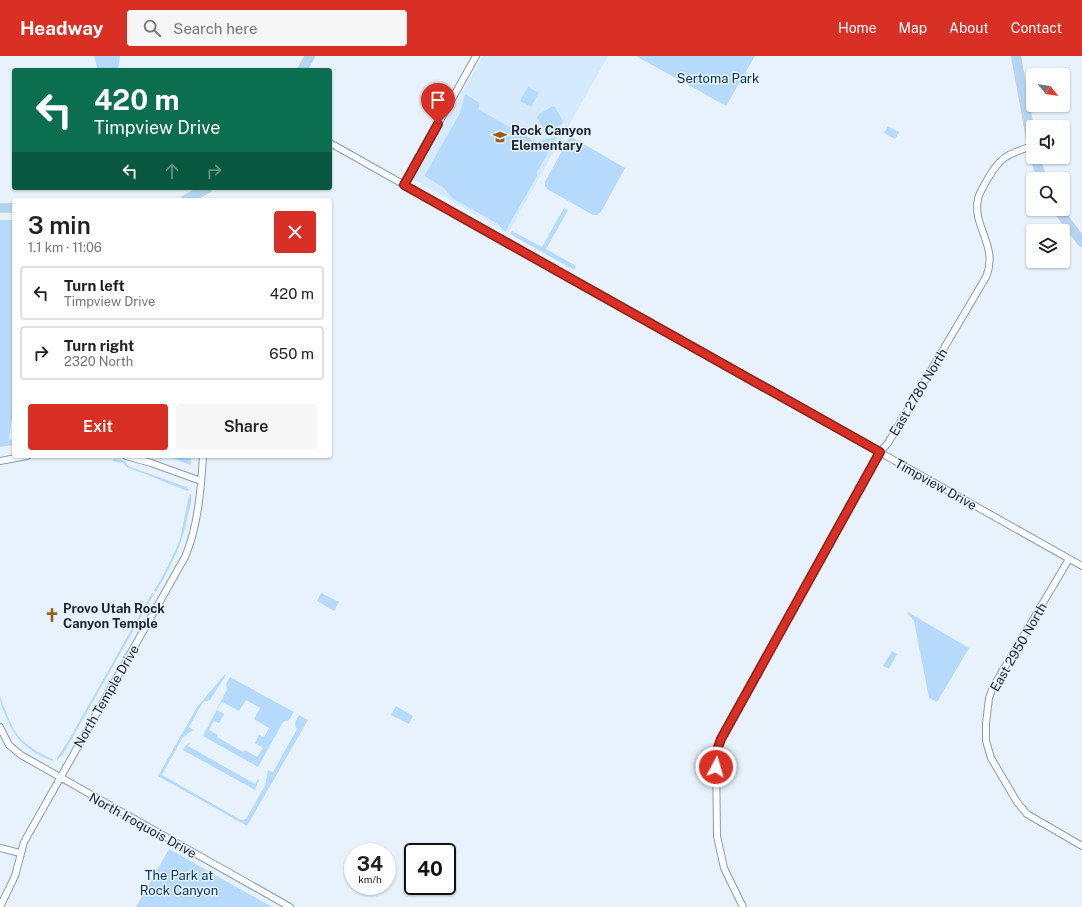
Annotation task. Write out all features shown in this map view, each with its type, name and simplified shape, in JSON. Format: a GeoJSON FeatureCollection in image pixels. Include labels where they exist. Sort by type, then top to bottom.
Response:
{"type":"FeatureCollection","features":[{"type":"Feature","properties":{"kind":"main road"},"geometry":{"type":"LineString","coordinates":[[303,68],[310,56]]}},
{"type":"Feature","properties":{"kind":"main road"},"geometry":{"type":"LineString","coordinates":[[1016,56],[1028,120]]}},
{"type":"Feature","properties":{"kind":"main road"},"geometry":{"type":"LineString","coordinates":[[189,198],[204,190]]}},
{"type":"Feature","properties":{"kind":"main road"},"geometry":{"type":"LineString","coordinates":[[0,208],[12,208]]}},
{"type":"Feature","properties":{"kind":"main road"},"geometry":{"type":"LineString","coordinates":[[1062,216],[1082,242]]}},
{"type":"Feature","properties":{"kind":"street"},"geometry":{"type":"LineString","coordinates":[[404,185],[476,56]]}},
{"type":"Feature","properties":{"kind":"street","name":"Timpview Drive"},"geometry":{"type":"LineString","coordinates":[[332,144],[1082,566]]}},
{"type":"Feature","properties":{"kind":"street","name":"East 2780 North"},"geometry":{"type":"LineString","coordinates":[[743,907],[724,868],[717,836],[716,753],[721,739],[880,452],[888,443],[989,270],[990,255],[977,209],[980,193],[998,162],[1011,153],[1026,150]]}},
{"type":"Feature","properties":{"kind":"street"},"geometry":{"type":"LineString","coordinates":[[0,461],[16,458]]}},
{"type":"Feature","properties":{"kind":"street"},"geometry":{"type":"LineString","coordinates":[[133,458],[201,481]]}},
{"type":"Feature","properties":{"kind":"street","name":"North Temple Drive"},"geometry":{"type":"LineString","coordinates":[[0,907],[15,876],[24,842],[59,777],[185,557],[192,538],[201,481],[203,458]]}},
{"type":"Feature","properties":{"kind":"street","name":"East 2950 North"},"geometry":{"type":"LineString","coordinates":[[1069,559],[993,687],[989,698],[986,718],[986,741],[991,758],[1017,802],[1027,814],[1082,846]]}},
{"type":"Feature","properties":{"kind":"street","name":"North Iroquois Drive"},"geometry":{"type":"LineString","coordinates":[[0,727],[7,742],[14,750],[59,777],[290,907]]}},
{"type":"Feature","properties":{"kind":"street"},"geometry":{"type":"LineString","coordinates":[[0,848],[20,853]]}},
{"type":"Feature","properties":{"kind":"shaded area","name":"Rock Canyon Elementary"},"geometry":{"type":"Polygon","coordinates":[[[483,56],[608,56],[508,233],[413,179],[483,56]]]}},
{"type":"Feature","properties":{"kind":"green space"},"geometry":{"type":"Polygon","coordinates":[[[94,56],[120,56],[118,68],[97,68],[94,56]]]}},
{"type":"Feature","properties":{"kind":"green space","name":"Sertoma Park"},"geometry":{"type":"Polygon","coordinates":[[[636,56],[755,56],[726,106],[636,56]]]}},
{"type":"Feature","properties":{"kind":"green space"},"geometry":{"type":"Polygon","coordinates":[[[528,87],[539,93],[531,107],[520,101],[528,87]]]}},
{"type":"Feature","properties":{"kind":"green space"},"geometry":{"type":"Polygon","coordinates":[[[465,94],[480,103],[478,109],[536,142],[555,137],[557,138],[505,232],[498,224],[452,198],[444,188],[425,175],[460,113],[465,94]]]}},
{"type":"Feature","properties":{"kind":"green space"},"geometry":{"type":"Polygon","coordinates":[[[552,106],[555,107],[563,121],[562,124],[546,132],[537,118],[538,115],[552,106]]]}},
{"type":"Feature","properties":{"kind":"green space"},"geometry":{"type":"Polygon","coordinates":[[[888,126],[899,132],[895,139],[884,133],[888,126]]]}},
{"type":"Feature","properties":{"kind":"green space"},"geometry":{"type":"Polygon","coordinates":[[[570,136],[625,168],[601,212],[597,215],[593,215],[547,189],[545,186],[545,182],[570,136]]]}},
{"type":"Feature","properties":{"kind":"green space"},"geometry":{"type":"Polygon","coordinates":[[[564,208],[568,210],[546,249],[576,266],[574,270],[510,234],[512,231],[542,247],[564,208]]]}},
{"type":"Feature","properties":{"kind":"green space"},"geometry":{"type":"Polygon","coordinates":[[[0,220],[12,220],[12,417],[9,439],[12,440],[12,445],[0,447],[0,220]]]}},
{"type":"Feature","properties":{"kind":"green space"},"geometry":{"type":"Polygon","coordinates":[[[173,458],[191,458],[190,465],[173,458]]]}},
{"type":"Feature","properties":{"kind":"green space"},"geometry":{"type":"Polygon","coordinates":[[[114,459],[125,461],[128,466],[186,487],[189,490],[187,491],[128,468],[123,463],[113,461],[114,459]]]}},
{"type":"Feature","properties":{"kind":"green space"},"geometry":{"type":"Polygon","coordinates":[[[191,493],[190,507],[183,536],[171,564],[156,592],[154,591],[170,562],[180,539],[189,495],[191,493]]]}},
{"type":"Feature","properties":{"kind":"green space"},"geometry":{"type":"Polygon","coordinates":[[[152,593],[154,594],[62,756],[57,760],[57,758],[152,593]]]}},
{"type":"Feature","properties":{"kind":"green space"},"geometry":{"type":"Polygon","coordinates":[[[321,593],[339,602],[334,611],[317,601],[321,593]]]}},
{"type":"Feature","properties":{"kind":"green space"},"geometry":{"type":"Polygon","coordinates":[[[906,611],[969,648],[937,702],[929,698],[914,621],[906,611]]]}},
{"type":"Feature","properties":{"kind":"green space"},"geometry":{"type":"Polygon","coordinates":[[[892,651],[897,654],[889,669],[883,666],[892,651]]]}},
{"type":"Feature","properties":{"kind":"green space"},"geometry":{"type":"Polygon","coordinates":[[[225,674],[226,675],[210,700],[203,702],[189,727],[193,730],[183,737],[162,775],[241,820],[246,819],[265,786],[268,770],[273,772],[297,729],[295,724],[299,715],[308,720],[247,826],[158,776],[197,707],[225,674]]]}},
{"type":"Feature","properties":{"kind":"green space"},"geometry":{"type":"Polygon","coordinates":[[[230,677],[294,712],[289,720],[283,722],[258,767],[203,736],[227,690],[226,684],[230,677]],[[246,700],[239,711],[222,702],[217,710],[224,714],[219,723],[214,721],[209,730],[218,735],[217,737],[243,752],[245,750],[257,757],[263,748],[255,743],[259,735],[264,737],[269,728],[254,719],[260,708],[246,700]]]}},
{"type":"Feature","properties":{"kind":"green space"},"geometry":{"type":"Polygon","coordinates":[[[0,696],[14,729],[22,740],[30,747],[53,759],[54,761],[32,751],[18,738],[3,710],[0,696]]]}},
{"type":"Feature","properties":{"kind":"green space"},"geometry":{"type":"Polygon","coordinates":[[[396,706],[413,716],[409,724],[391,715],[396,706]]]}},
{"type":"Feature","properties":{"kind":"green space"},"geometry":{"type":"Polygon","coordinates":[[[190,742],[188,746],[255,784],[258,779],[259,780],[255,790],[183,750],[190,742]]]}},
{"type":"Feature","properties":{"kind":"green space","name":"The Park at Rock Canyon"},"geometry":{"type":"Polygon","coordinates":[[[169,849],[272,907],[136,907],[169,849]]]}},
{"type":"Feature","properties":{"kind":"place","name":"Rock Canyon Elementary"},"geometry":{"type":"Point","coordinates":[500,137]}},
{"type":"Feature","properties":{"kind":"place","name":"Provo Utah Rock Canyon Temple"},"geometry":{"type":"Point","coordinates":[52,615]}},
{"type":"Feature","properties":{"kind":"route"},"geometry":{"type":"LineString","coordinates":[[438,124],[404,185],[880,452],[721,739],[716,753],[716,767]]}}]}
